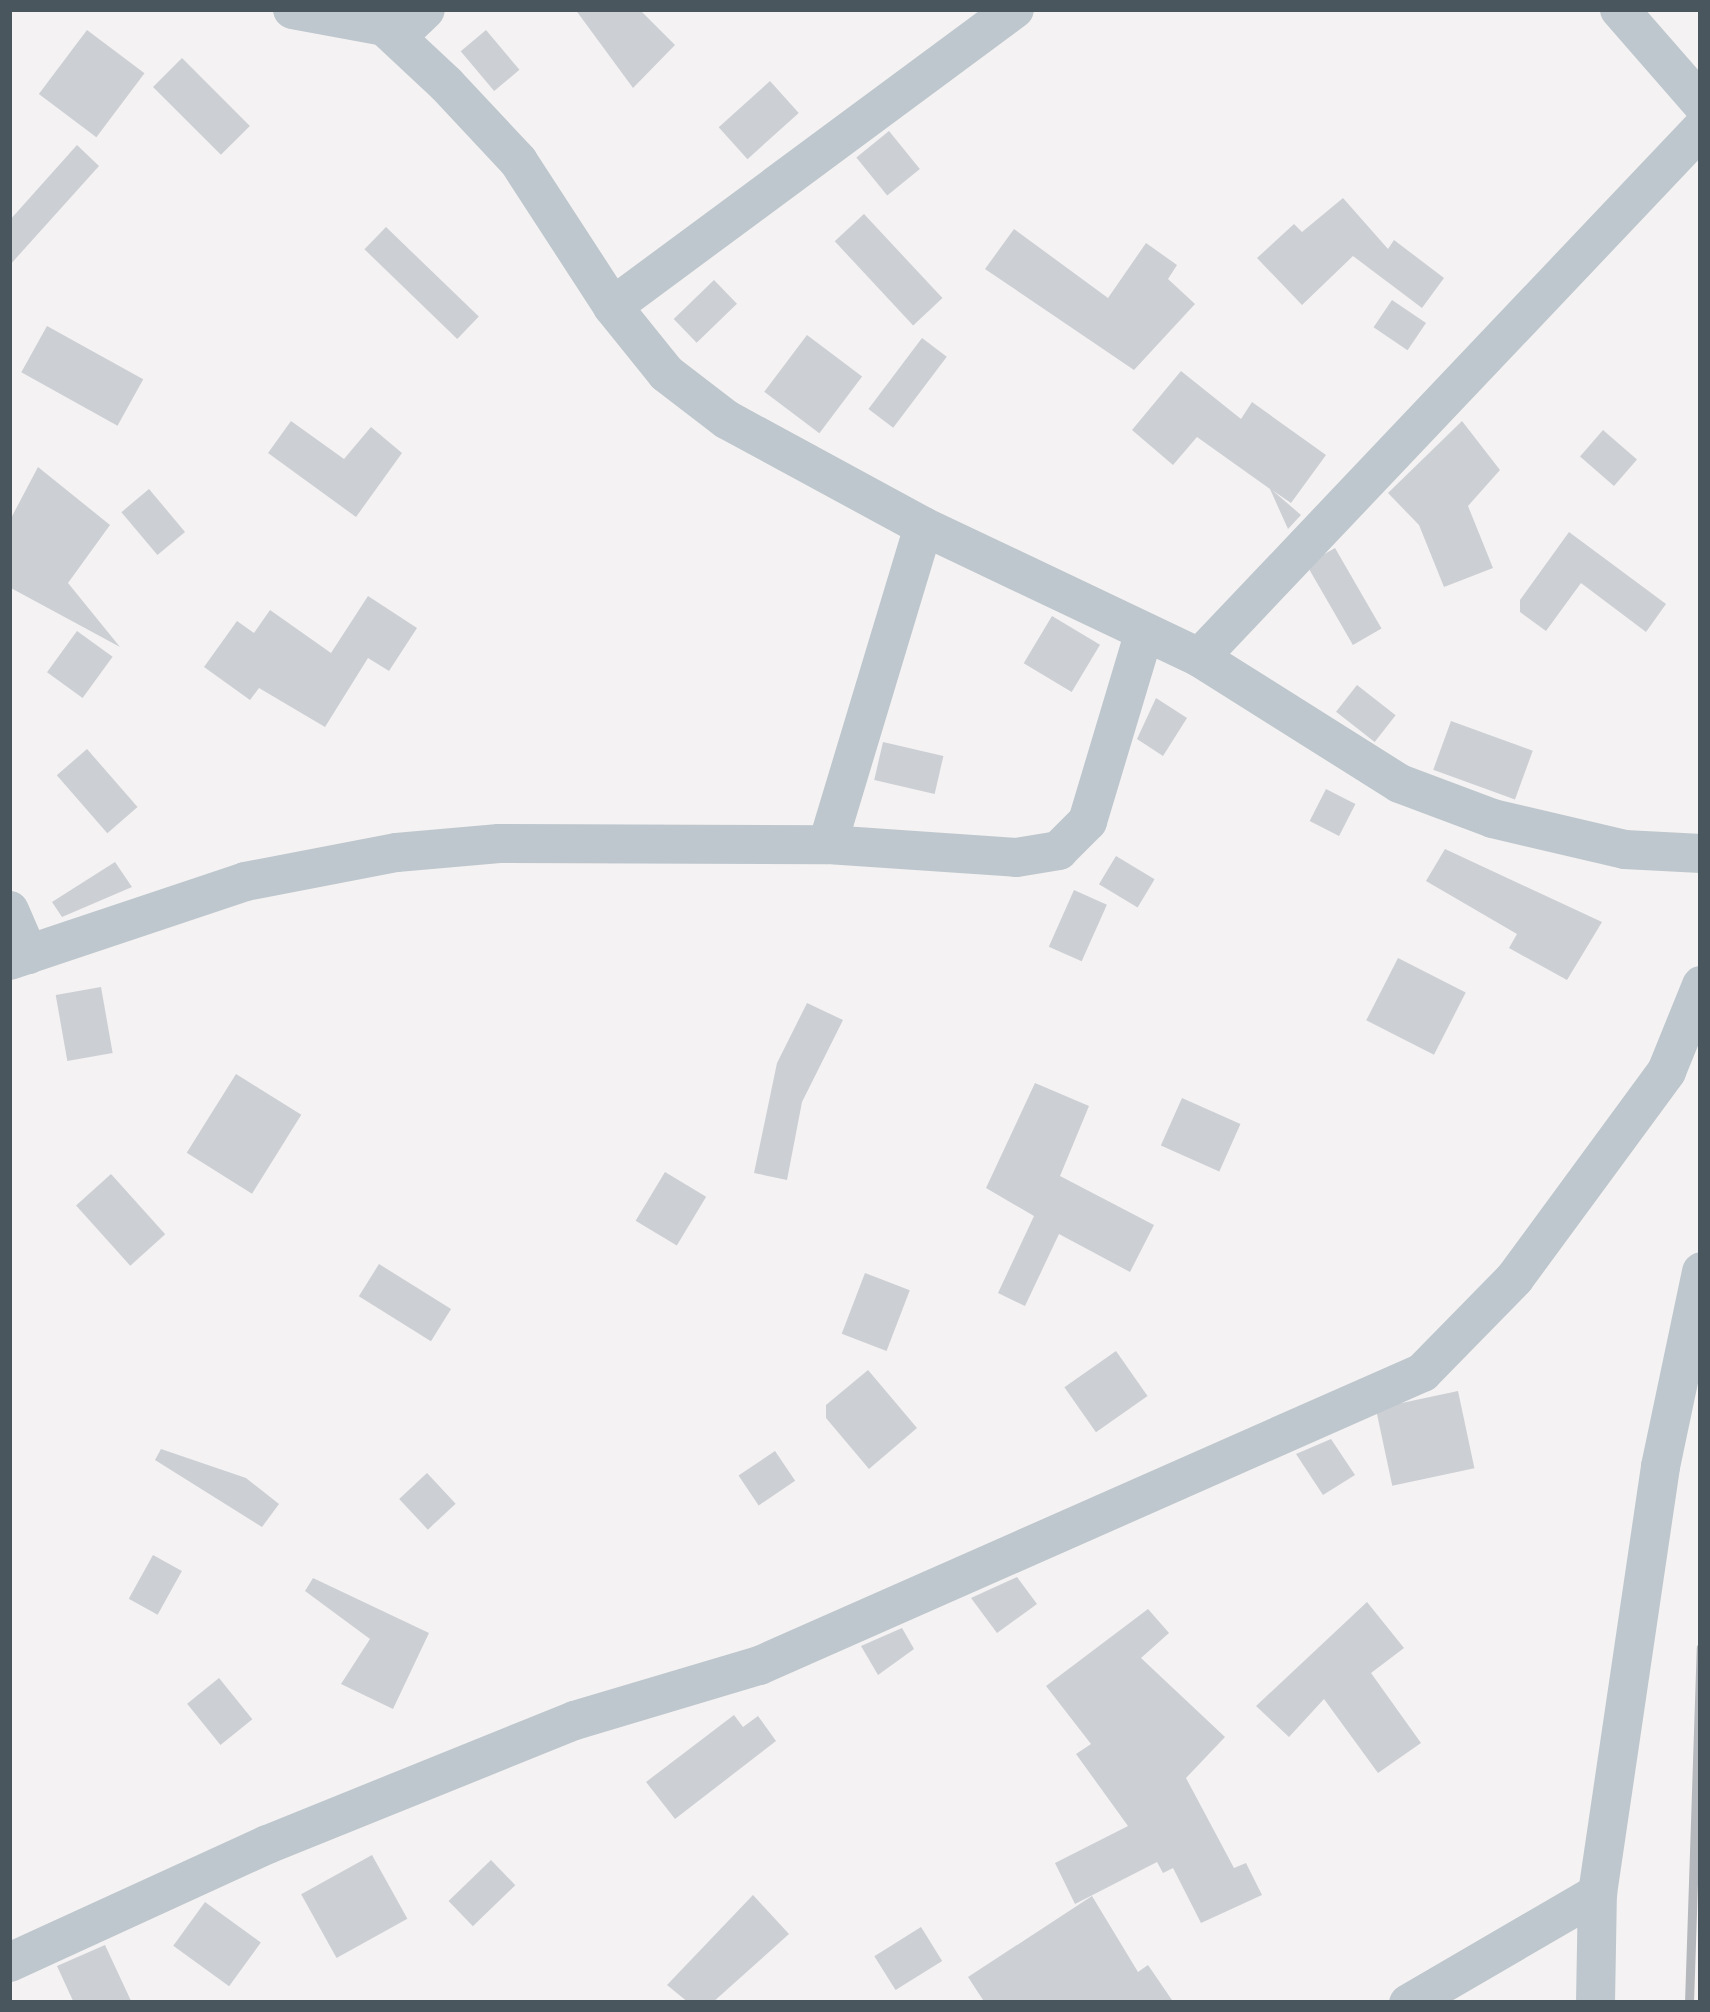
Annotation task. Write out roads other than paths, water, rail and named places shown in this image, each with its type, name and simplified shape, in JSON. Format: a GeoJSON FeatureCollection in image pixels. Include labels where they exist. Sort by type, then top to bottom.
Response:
{"type":"FeatureCollection","features":[{"type":"Feature","properties":{"kind":"street"},"geometry":{"type":"LineString","coordinates":[[292,9],[386,24],[425,9]]}},
{"type":"Feature","properties":{"kind":"street"},"geometry":{"type":"LineString","coordinates":[[612,306],[1014,9]]}},
{"type":"Feature","properties":{"kind":"street"},"geometry":{"type":"LineString","coordinates":[[1619,9],[1701,103]]}},
{"type":"Feature","properties":{"kind":"street"},"geometry":{"type":"LineString","coordinates":[[386,24],[518,161],[612,306],[666,373],[726,419],[923,526],[1198,657],[1399,783],[1492,818],[1624,849],[1701,853]]}},
{"type":"Feature","properties":{"kind":"street"},"geometry":{"type":"LineString","coordinates":[[1198,657],[1701,128]]}},
{"type":"Feature","properties":{"kind":"street"},"geometry":{"type":"LineString","coordinates":[[827,844],[923,526]]}},
{"type":"Feature","properties":{"kind":"street"},"geometry":{"type":"LineString","coordinates":[[9,910],[19,957],[245,880],[396,852],[500,843],[827,844],[1016,857],[1073,841],[1088,821],[1144,631]]}},
{"type":"Feature","properties":{"kind":"street"},"geometry":{"type":"LineString","coordinates":[[9,1963],[267,1844],[574,1720],[759,1665],[1422,1372],[1514,1278],[1666,1071],[1701,985]]}},
{"type":"Feature","properties":{"kind":"street"},"geometry":{"type":"LineString","coordinates":[[1595,2003],[1598,1893],[1660,1466],[1701,1271]]}},
{"type":"Feature","properties":{"kind":"street"},"geometry":{"type":"LineString","coordinates":[[1408,2003],[1598,1893]]}},
{"type":"Feature","properties":{"kind":"railway"},"geometry":{"type":"LineString","coordinates":[[1689,2003],[1701,1647]]}}]}
